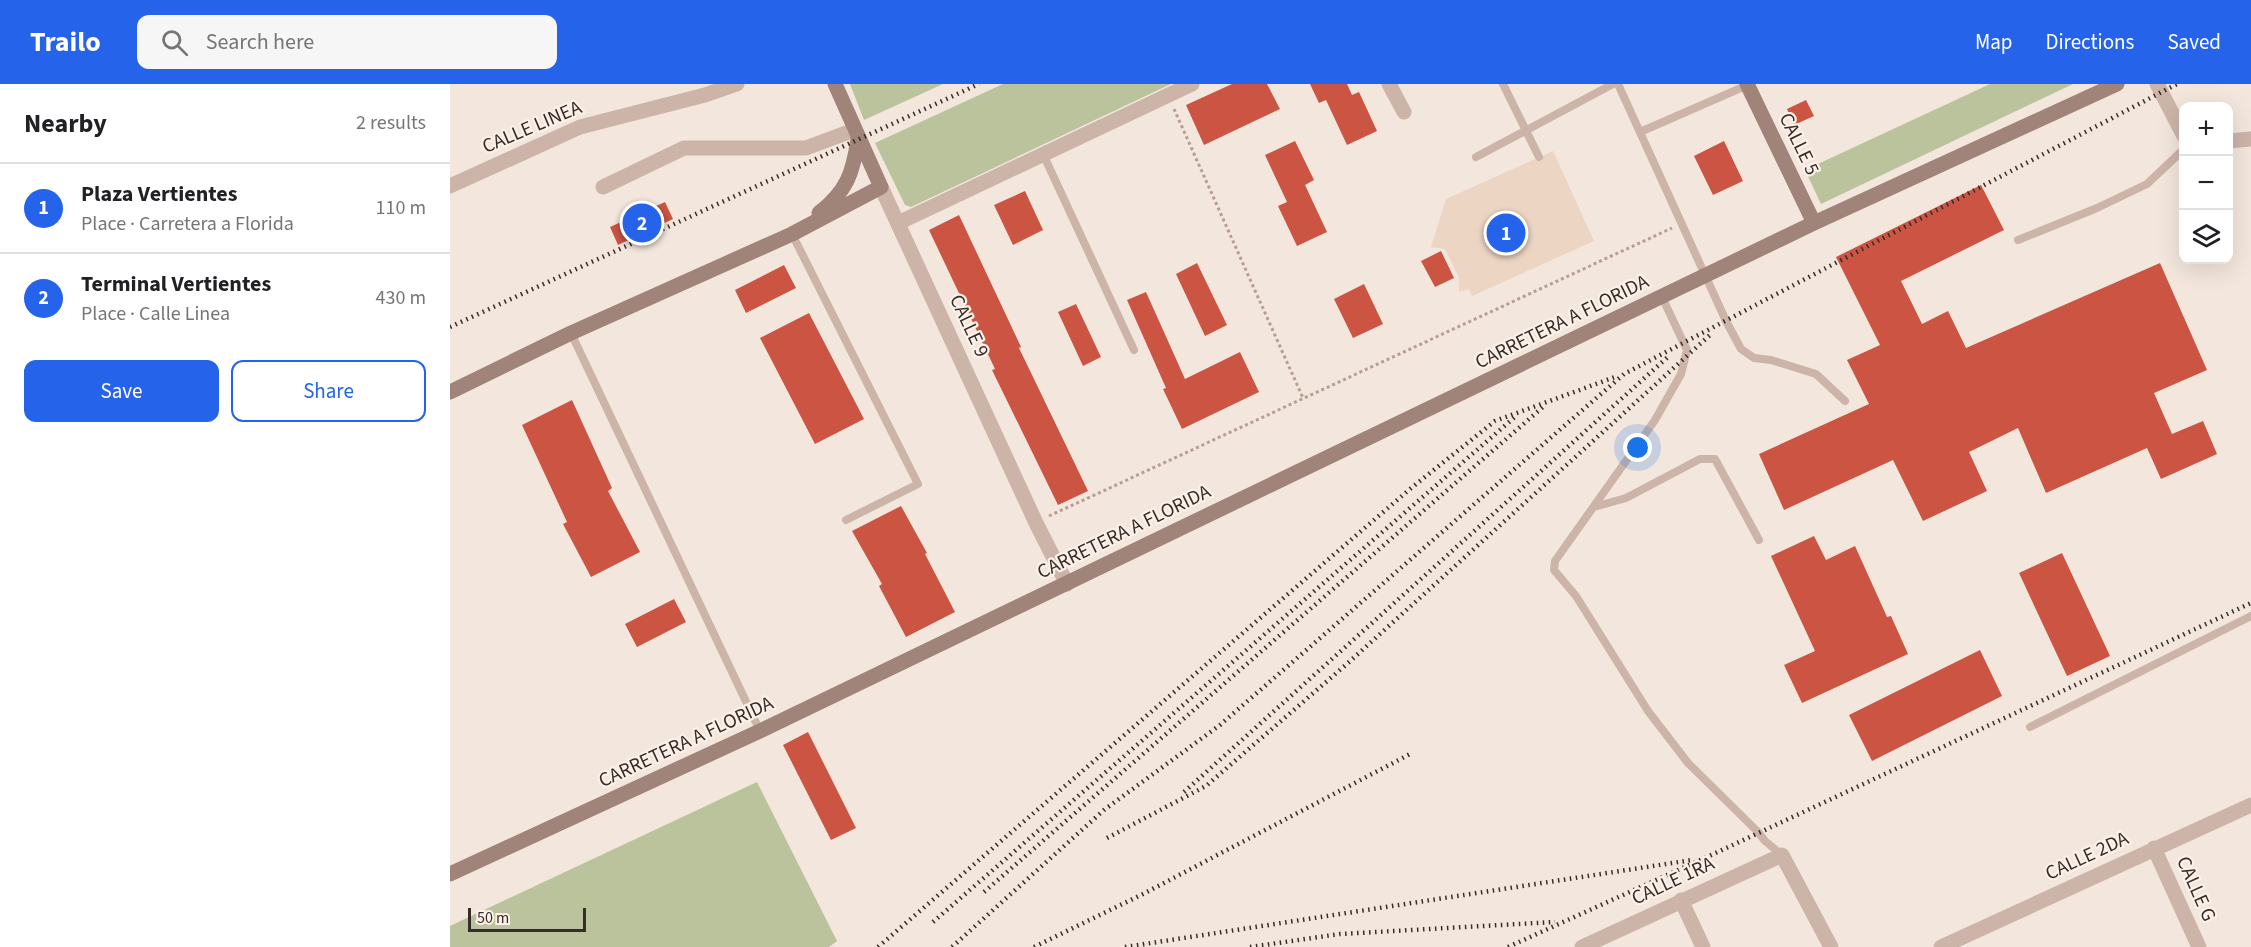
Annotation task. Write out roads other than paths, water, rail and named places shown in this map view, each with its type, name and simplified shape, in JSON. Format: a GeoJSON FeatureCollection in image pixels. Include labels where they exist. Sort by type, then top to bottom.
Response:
{"type":"FeatureCollection","features":[{"type":"Feature","properties":{"kind":"main road","name":"CALLE 9"},"geometry":{"type":"LineString","coordinates":[[835,84],[881,187]]}},
{"type":"Feature","properties":{"kind":"main road","name":"CALLE 5"},"geometry":{"type":"LineString","coordinates":[[1748,84],[1814,223]]}},
{"type":"Feature","properties":{"kind":"main road","name":"CARRETERA A FLORIDA"},"geometry":{"type":"LineString","coordinates":[[450,874],[760,731],[1814,223],[2116,84]]}},
{"type":"Feature","properties":{"kind":"main road"},"geometry":{"type":"LineString","coordinates":[[792,234],[828,205],[843,189],[854,166],[856,134]]}},
{"type":"Feature","properties":{"kind":"main road"},"geometry":{"type":"LineString","coordinates":[[450,392],[571,333],[792,234],[881,187]]}},
{"type":"Feature","properties":{"kind":"street","name":"CALLE LINEA"},"geometry":{"type":"LineString","coordinates":[[450,186],[580,126],[703,89],[737,84]]}},
{"type":"Feature","properties":{"kind":"street"},"geometry":{"type":"LineString","coordinates":[[898,223],[1192,84]]}},
{"type":"Feature","properties":{"kind":"street"},"geometry":{"type":"LineString","coordinates":[[1389,84],[1404,112]]}},
{"type":"Feature","properties":{"kind":"street"},"geometry":{"type":"LineString","coordinates":[[2157,84],[2179,126]]}},
{"type":"Feature","properties":{"kind":"street"},"geometry":{"type":"LineString","coordinates":[[603,187],[684,147],[806,148],[856,134]]}},
{"type":"Feature","properties":{"kind":"street"},"geometry":{"type":"LineString","coordinates":[[2233,140],[2251,138]]}},
{"type":"Feature","properties":{"kind":"street","name":"CALLE 9"},"geometry":{"type":"LineString","coordinates":[[881,187],[1036,523],[1067,584]]}},
{"type":"Feature","properties":{"kind":"street","name":"CALLE 2DA"},"geometry":{"type":"LineString","coordinates":[[1941,947],[2251,805]]}},
{"type":"Feature","properties":{"kind":"street","name":"CALLE G"},"geometry":{"type":"LineString","coordinates":[[2154,848],[2199,947]]}},
{"type":"Feature","properties":{"kind":"street"},"geometry":{"type":"LineString","coordinates":[[1782,855],[1831,947]]}},
{"type":"Feature","properties":{"kind":"street","name":"CALLE 1RA"},"geometry":{"type":"LineString","coordinates":[[1582,947],[1782,855]]}},
{"type":"Feature","properties":{"kind":"street"},"geometry":{"type":"LineString","coordinates":[[1681,900],[1702,947]]}},
{"type":"Feature","properties":{"kind":"lane"},"geometry":{"type":"LineString","coordinates":[[1503,84],[1539,157]]}},
{"type":"Feature","properties":{"kind":"lane"},"geometry":{"type":"LineString","coordinates":[[1476,157],[1613,84]]}},
{"type":"Feature","properties":{"kind":"lane"},"geometry":{"type":"LineString","coordinates":[[1618,84],[1741,349],[1754,358],[1771,360],[1816,374],[1845,401]]}},
{"type":"Feature","properties":{"kind":"lane"},"geometry":{"type":"LineString","coordinates":[[1640,132],[1748,84]]}},
{"type":"Feature","properties":{"kind":"lane"},"geometry":{"type":"LineString","coordinates":[[2018,240],[2097,208],[2147,184],[2179,153]]}},
{"type":"Feature","properties":{"kind":"lane"},"geometry":{"type":"LineString","coordinates":[[1043,154],[1134,350]]}},
{"type":"Feature","properties":{"kind":"lane"},"geometry":{"type":"LineString","coordinates":[[792,234],[918,484],[846,520]]}},
{"type":"Feature","properties":{"kind":"lane"},"geometry":{"type":"LineString","coordinates":[[1662,297],[1687,350],[1681,374],[1655,420],[1555,561],[1554,570],[1576,596],[1648,711],[1688,763],[1765,841],[1782,855]]}},
{"type":"Feature","properties":{"kind":"lane"},"geometry":{"type":"LineString","coordinates":[[571,333],[760,731]]}},
{"type":"Feature","properties":{"kind":"lane"},"geometry":{"type":"LineString","coordinates":[[1593,507],[1626,498],[1700,459],[1715,459],[1759,540]]}},
{"type":"Feature","properties":{"kind":"lane"},"geometry":{"type":"LineString","coordinates":[[2030,727],[2251,616]]}},
{"type":"Feature","properties":{"kind":"railway"},"geometry":{"type":"LineString","coordinates":[[450,327],[979,84]]}},
{"type":"Feature","properties":{"kind":"railway"},"geometry":{"type":"LineString","coordinates":[[952,947],[1104,810],[1220,725],[1624,374],[2177,84]]}},
{"type":"Feature","properties":{"kind":"railway"},"geometry":{"type":"LineString","coordinates":[[1107,838],[1206,786],[1348,663],[1710,335]]}},
{"type":"Feature","properties":{"kind":"railway"},"geometry":{"type":"LineString","coordinates":[[1184,792],[1670,355]]}},
{"type":"Feature","properties":{"kind":"railway"},"geometry":{"type":"LineString","coordinates":[[878,947],[1410,489],[1495,421],[1615,377]]}},
{"type":"Feature","properties":{"kind":"railway"},"geometry":{"type":"LineString","coordinates":[[984,892],[1543,407]]}},
{"type":"Feature","properties":{"kind":"railway"},"geometry":{"type":"LineString","coordinates":[[933,922],[1516,416]]}},
{"type":"Feature","properties":{"kind":"railway"},"geometry":{"type":"LineString","coordinates":[[1508,947],[1707,857],[2251,603]]}},
{"type":"Feature","properties":{"kind":"railway"},"geometry":{"type":"LineString","coordinates":[[1034,947],[1143,894],[1412,753]]}},
{"type":"Feature","properties":{"kind":"railway"},"geometry":{"type":"LineString","coordinates":[[1125,947],[1692,860]]}},
{"type":"Feature","properties":{"kind":"railway"},"geometry":{"type":"LineString","coordinates":[[1250,947],[1340,934],[1555,922]]}},
{"type":"Feature","properties":{"kind":"place","name":"Terminal Vertientes"},"geometry":{"type":"Point","coordinates":[642,223]}},
{"type":"Feature","properties":{"kind":"place","name":"Plaza Vertientes"},"geometry":{"type":"Point","coordinates":[1506,233]}}]}
